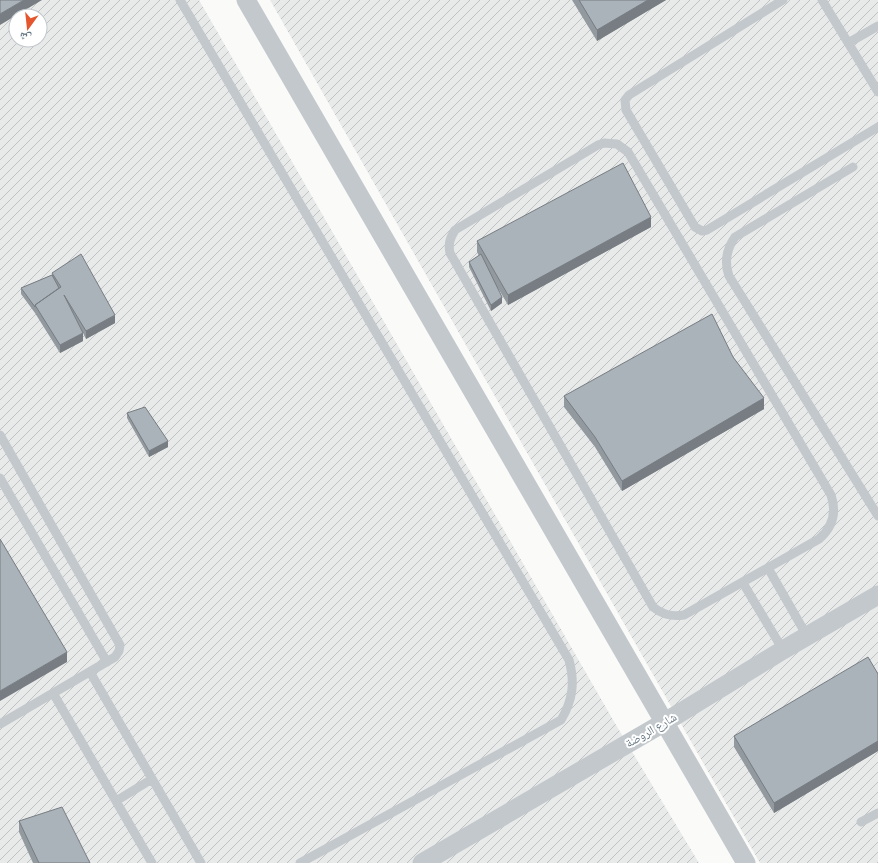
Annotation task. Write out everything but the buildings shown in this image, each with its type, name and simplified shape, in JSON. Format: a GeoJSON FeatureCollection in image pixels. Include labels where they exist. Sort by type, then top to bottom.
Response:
{"type":"FeatureCollection","features":[{"type":"Feature","properties":{"kind":"street"},"geometry":{"type":"LineString","coordinates":[[246,0],[746,863]]}},
{"type":"Feature","properties":{"kind":"street","name":"شارع الروضة"},"geometry":{"type":"LineString","coordinates":[[429,861],[878,595]]}},
{"type":"Feature","properties":{"kind":"lane"},"geometry":{"type":"LineString","coordinates":[[180,0],[565,653],[569,660],[572,672],[573,683],[571,698],[566,712],[561,720],[300,863]]}},
{"type":"Feature","properties":{"kind":"lane"},"geometry":{"type":"LineString","coordinates":[[783,0],[629,95],[625,100],[626,110],[695,227],[702,231],[707,230],[878,127]]}},
{"type":"Feature","properties":{"kind":"lane"},"geometry":{"type":"LineString","coordinates":[[823,0],[878,92]]}},
{"type":"Feature","properties":{"kind":"lane"},"geometry":{"type":"LineString","coordinates":[[848,43],[878,26]]}},
{"type":"Feature","properties":{"kind":"lane"},"geometry":{"type":"LineString","coordinates":[[604,143],[617,144],[628,152],[831,495],[834,516],[829,529],[819,539],[768,568],[684,615],[664,615],[653,607],[450,253],[449,243],[455,230],[598,145],[604,143]]}},
{"type":"Feature","properties":{"kind":"lane"},"geometry":{"type":"LineString","coordinates":[[853,167],[735,237],[728,250],[726,264],[729,276],[878,516]]}},
{"type":"Feature","properties":{"kind":"lane"},"geometry":{"type":"LineString","coordinates":[[0,435],[120,645],[119,652],[115,657],[0,724]]}},
{"type":"Feature","properties":{"kind":"lane"},"geometry":{"type":"LineString","coordinates":[[0,478],[107,662]]}},
{"type":"Feature","properties":{"kind":"lane"},"geometry":{"type":"LineString","coordinates":[[768,568],[807,636]]}},
{"type":"Feature","properties":{"kind":"lane"},"geometry":{"type":"LineString","coordinates":[[743,583],[783,650]]}},
{"type":"Feature","properties":{"kind":"lane"},"geometry":{"type":"LineString","coordinates":[[90,672],[201,863]]}},
{"type":"Feature","properties":{"kind":"lane"},"geometry":{"type":"LineString","coordinates":[[53,693],[152,863]]}},
{"type":"Feature","properties":{"kind":"lane"},"geometry":{"type":"LineString","coordinates":[[116,801],[152,780]]}},
{"type":"Feature","properties":{"kind":"lane"},"geometry":{"type":"LineString","coordinates":[[860,822],[878,813]]}},
{"type":"Feature","properties":{"kind":"shaded area"},"geometry":{"type":"Polygon","coordinates":[[[0,0],[199,0],[616,725],[699,863],[0,863],[0,0]]]}},
{"type":"Feature","properties":{"kind":"shaded area"},"geometry":{"type":"Polygon","coordinates":[[[270,0],[878,0],[878,863],[760,863],[270,0]]]}}]}
